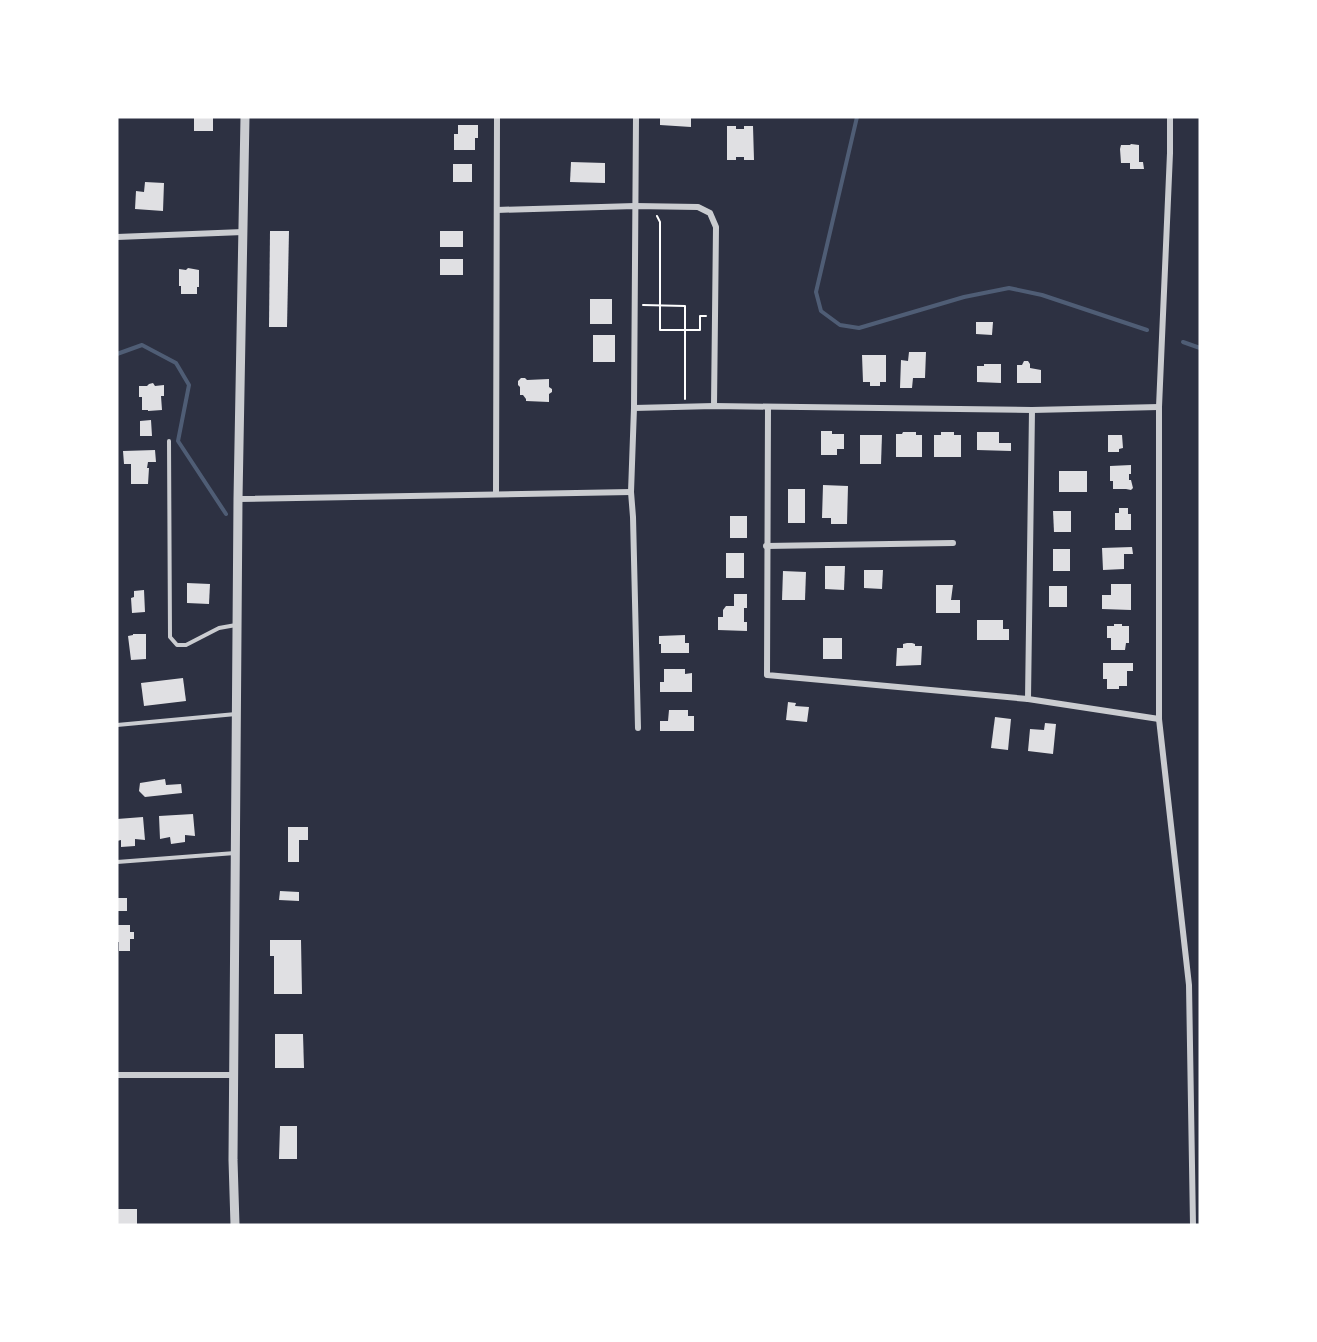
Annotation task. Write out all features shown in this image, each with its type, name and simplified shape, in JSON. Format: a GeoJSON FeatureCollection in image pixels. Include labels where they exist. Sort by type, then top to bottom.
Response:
{"type":"FeatureCollection","features":[{"type":"Feature","properties":{"kind":"street"},"geometry":{"type":"LineString","coordinates":[[235,1225],[233,1160],[236,714],[245,117]]}},
{"type":"Feature","properties":{"kind":"street"},"geometry":{"type":"LineString","coordinates":[[496,494],[497,117]]}},
{"type":"Feature","properties":{"kind":"street"},"geometry":{"type":"LineString","coordinates":[[636,117],[634,408],[631,492],[638,728]]}},
{"type":"Feature","properties":{"kind":"street"},"geometry":{"type":"LineString","coordinates":[[1170,117],[1159,406],[1158,719],[1189,985],[1193,1225]]}},
{"type":"Feature","properties":{"kind":"street"},"geometry":{"type":"LineString","coordinates":[[497,210],[652,206],[698,207],[710,213],[716,227],[714,406]]}},
{"type":"Feature","properties":{"kind":"street"},"geometry":{"type":"LineString","coordinates":[[117,237],[243,232]]}},
{"type":"Feature","properties":{"kind":"street"},"geometry":{"type":"LineString","coordinates":[[634,408],[714,406],[1032,410],[1159,406]]}},
{"type":"Feature","properties":{"kind":"street"},"geometry":{"type":"LineString","coordinates":[[768,408],[766,675],[1028,699],[1158,719]]}},
{"type":"Feature","properties":{"kind":"street"},"geometry":{"type":"LineString","coordinates":[[1028,699],[1032,410]]}},
{"type":"Feature","properties":{"kind":"street"},"geometry":{"type":"LineString","coordinates":[[238,499],[631,492]]}},
{"type":"Feature","properties":{"kind":"street"},"geometry":{"type":"LineString","coordinates":[[766,546],[953,543]]}},
{"type":"Feature","properties":{"kind":"street"},"geometry":{"type":"LineString","coordinates":[[117,1076],[234,1075]]}},
{"type":"Feature","properties":{"kind":"lane"},"geometry":{"type":"LineString","coordinates":[[169,441],[170,637],[177,645],[186,645],[219,628],[237,625]]}},
{"type":"Feature","properties":{"kind":"lane"},"geometry":{"type":"LineString","coordinates":[[117,725],[236,714]]}},
{"type":"Feature","properties":{"kind":"lane"},"geometry":{"type":"LineString","coordinates":[[117,862],[235,853]]}},
{"type":"Feature","properties":{"kind":"path"},"geometry":{"type":"LineString","coordinates":[[652,206],[660,222],[660,330],[700,330],[700,316],[715,316]]}},
{"type":"Feature","properties":{"kind":"path"},"geometry":{"type":"LineString","coordinates":[[634,305],[685,306],[685,408]]}},
{"type":"Feature","properties":{"kind":"building"},"geometry":{"type":"Polygon","coordinates":[[[194,117],[213,117],[213,131],[194,131],[194,117]]]}},
{"type":"Feature","properties":{"kind":"building"},"geometry":{"type":"Polygon","coordinates":[[[660,117],[691,117],[691,127],[660,125],[660,117]]]}},
{"type":"Feature","properties":{"kind":"building"},"geometry":{"type":"Polygon","coordinates":[[[458,125],[478,125],[475,150],[454,150],[454,134],[458,134],[458,125]]]}},
{"type":"Feature","properties":{"kind":"building"},"geometry":{"type":"Polygon","coordinates":[[[727,126],[744,129],[744,126],[753,126],[754,160],[736,157],[736,160],[727,160],[727,126]]]}},
{"type":"Feature","properties":{"kind":"building"},"geometry":{"type":"Polygon","coordinates":[[[1121,145],[1139,145],[1139,162],[1143,162],[1144,169],[1130,169],[1130,163],[1121,163],[1121,145]]]}},
{"type":"Feature","properties":{"kind":"building"},"geometry":{"type":"Polygon","coordinates":[[[571,162],[605,163],[605,183],[570,182],[571,162]]]}},
{"type":"Feature","properties":{"kind":"building"},"geometry":{"type":"Polygon","coordinates":[[[453,164],[472,164],[472,182],[453,182],[453,164]]]}},
{"type":"Feature","properties":{"kind":"building"},"geometry":{"type":"Polygon","coordinates":[[[145,182],[164,183],[163,211],[135,209],[136,191],[144,192],[145,182]]]}},
{"type":"Feature","properties":{"kind":"building"},"geometry":{"type":"Polygon","coordinates":[[[270,231],[289,231],[287,327],[269,327],[270,231]]]}},
{"type":"Feature","properties":{"kind":"building"},"geometry":{"type":"Polygon","coordinates":[[[440,231],[463,231],[463,247],[440,247],[440,231]]]}},
{"type":"Feature","properties":{"kind":"building"},"geometry":{"type":"Polygon","coordinates":[[[440,259],[463,259],[463,275],[440,275],[440,259]]]}},
{"type":"Feature","properties":{"kind":"building"},"geometry":{"type":"Polygon","coordinates":[[[179,269],[199,270],[197,294],[181,294],[179,269]]]}},
{"type":"Feature","properties":{"kind":"building"},"geometry":{"type":"Polygon","coordinates":[[[590,299],[612,299],[612,324],[590,324],[590,299]]]}},
{"type":"Feature","properties":{"kind":"building"},"geometry":{"type":"Polygon","coordinates":[[[976,322],[993,322],[992,335],[976,334],[976,322]]]}},
{"type":"Feature","properties":{"kind":"building"},"geometry":{"type":"Polygon","coordinates":[[[593,335],[615,335],[615,362],[593,362],[593,335]]]}},
{"type":"Feature","properties":{"kind":"building"},"geometry":{"type":"Polygon","coordinates":[[[909,352],[926,352],[925,378],[913,378],[912,388],[900,388],[901,360],[908,361],[909,352]]]}},
{"type":"Feature","properties":{"kind":"building"},"geometry":{"type":"Polygon","coordinates":[[[862,355],[886,355],[886,382],[880,382],[880,386],[870,386],[870,382],[863,382],[862,355]]]}},
{"type":"Feature","properties":{"kind":"building"},"geometry":{"type":"Polygon","coordinates":[[[1024,361],[1028,361],[1030,368],[1041,370],[1041,383],[1017,383],[1017,365],[1022,365],[1024,361]]]}},
{"type":"Feature","properties":{"kind":"building"},"geometry":{"type":"Polygon","coordinates":[[[984,364],[1001,364],[1001,383],[977,382],[977,366],[984,366],[984,364]]]}},
{"type":"Feature","properties":{"kind":"building"},"geometry":{"type":"Polygon","coordinates":[[[521,378],[549,379],[552,392],[549,394],[549,402],[526,401],[523,395],[520,395],[518,381],[521,378]]]}},
{"type":"Feature","properties":{"kind":"building"},"geometry":{"type":"Polygon","coordinates":[[[153,383],[155,386],[164,385],[164,396],[161,396],[162,410],[142,410],[139,386],[153,383]]]}},
{"type":"Feature","properties":{"kind":"building"},"geometry":{"type":"Polygon","coordinates":[[[151,420],[152,436],[140,436],[140,421],[151,420]]]}},
{"type":"Feature","properties":{"kind":"building"},"geometry":{"type":"Polygon","coordinates":[[[821,431],[844,434],[844,449],[837,449],[837,455],[821,455],[821,431]]]}},
{"type":"Feature","properties":{"kind":"building"},"geometry":{"type":"Polygon","coordinates":[[[916,432],[916,435],[922,435],[922,457],[896,457],[896,434],[916,432]]]}},
{"type":"Feature","properties":{"kind":"building"},"geometry":{"type":"Polygon","coordinates":[[[941,432],[954,432],[954,435],[961,435],[961,457],[934,457],[934,435],[941,435],[941,432]]]}},
{"type":"Feature","properties":{"kind":"building"},"geometry":{"type":"Polygon","coordinates":[[[977,432],[999,432],[999,443],[1011,443],[1011,451],[977,450],[977,432]]]}},
{"type":"Feature","properties":{"kind":"building"},"geometry":{"type":"Polygon","coordinates":[[[860,435],[882,435],[881,464],[860,464],[860,435]]]}},
{"type":"Feature","properties":{"kind":"building"},"geometry":{"type":"Polygon","coordinates":[[[1108,435],[1122,435],[1123,448],[1119,449],[1119,452],[1108,452],[1108,435]]]}},
{"type":"Feature","properties":{"kind":"building"},"geometry":{"type":"Polygon","coordinates":[[[155,450],[156,462],[148,462],[148,484],[131,484],[131,464],[124,464],[123,451],[155,450]]]}},
{"type":"Feature","properties":{"kind":"building"},"geometry":{"type":"Polygon","coordinates":[[[1131,465],[1129,480],[1133,488],[1131,490],[1113,489],[1113,481],[1110,481],[1110,466],[1131,465]]]}},
{"type":"Feature","properties":{"kind":"building"},"geometry":{"type":"Polygon","coordinates":[[[1059,471],[1087,471],[1087,492],[1059,492],[1059,471]]]}},
{"type":"Feature","properties":{"kind":"building"},"geometry":{"type":"Polygon","coordinates":[[[823,485],[848,486],[847,524],[831,524],[831,518],[822,518],[823,485]]]}},
{"type":"Feature","properties":{"kind":"building"},"geometry":{"type":"Polygon","coordinates":[[[788,489],[805,489],[805,523],[788,523],[788,489]]]}},
{"type":"Feature","properties":{"kind":"building"},"geometry":{"type":"Polygon","coordinates":[[[1119,508],[1128,508],[1128,514],[1131,514],[1131,530],[1115,530],[1115,513],[1119,513],[1119,508]]]}},
{"type":"Feature","properties":{"kind":"building"},"geometry":{"type":"Polygon","coordinates":[[[1053,511],[1071,511],[1071,532],[1054,532],[1053,511]]]}},
{"type":"Feature","properties":{"kind":"building"},"geometry":{"type":"Polygon","coordinates":[[[730,516],[747,516],[747,538],[730,538],[730,516]]]}},
{"type":"Feature","properties":{"kind":"building"},"geometry":{"type":"Polygon","coordinates":[[[1132,547],[1133,554],[1124,554],[1124,569],[1103,570],[1102,548],[1132,547]]]}},
{"type":"Feature","properties":{"kind":"building"},"geometry":{"type":"Polygon","coordinates":[[[1053,549],[1070,549],[1070,571],[1053,571],[1053,549]]]}},
{"type":"Feature","properties":{"kind":"building"},"geometry":{"type":"Polygon","coordinates":[[[726,553],[744,553],[744,578],[726,578],[726,553]]]}},
{"type":"Feature","properties":{"kind":"building"},"geometry":{"type":"Polygon","coordinates":[[[825,566],[845,566],[844,590],[825,589],[825,566]]]}},
{"type":"Feature","properties":{"kind":"building"},"geometry":{"type":"Polygon","coordinates":[[[864,570],[883,570],[882,589],[864,588],[864,570]]]}},
{"type":"Feature","properties":{"kind":"building"},"geometry":{"type":"Polygon","coordinates":[[[783,571],[806,572],[805,600],[782,600],[783,571]]]}},
{"type":"Feature","properties":{"kind":"building"},"geometry":{"type":"Polygon","coordinates":[[[187,583],[210,584],[209,604],[187,603],[187,583]]]}},
{"type":"Feature","properties":{"kind":"building"},"geometry":{"type":"Polygon","coordinates":[[[1111,584],[1131,584],[1131,610],[1102,609],[1102,595],[1111,595],[1111,584]]]}},
{"type":"Feature","properties":{"kind":"building"},"geometry":{"type":"Polygon","coordinates":[[[936,585],[953,585],[951,600],[960,600],[960,613],[936,613],[936,585]]]}},
{"type":"Feature","properties":{"kind":"building"},"geometry":{"type":"Polygon","coordinates":[[[1049,586],[1067,586],[1067,607],[1049,607],[1049,586]]]}},
{"type":"Feature","properties":{"kind":"building"},"geometry":{"type":"Polygon","coordinates":[[[144,590],[145,612],[132,613],[131,598],[134,597],[134,591],[144,590]]]}},
{"type":"Feature","properties":{"kind":"building"},"geometry":{"type":"Polygon","coordinates":[[[734,594],[747,594],[744,622],[747,622],[747,631],[718,630],[718,617],[723,617],[723,610],[726,606],[734,606],[734,594]]]}},
{"type":"Feature","properties":{"kind":"building"},"geometry":{"type":"Polygon","coordinates":[[[977,620],[1003,620],[1003,629],[1009,629],[1009,640],[977,640],[977,620]]]}},
{"type":"Feature","properties":{"kind":"building"},"geometry":{"type":"Polygon","coordinates":[[[1114,624],[1129,626],[1129,643],[1126,643],[1125,650],[1111,650],[1111,638],[1107,638],[1107,626],[1114,626],[1114,624]]]}},
{"type":"Feature","properties":{"kind":"building"},"geometry":{"type":"Polygon","coordinates":[[[146,634],[146,659],[131,660],[128,636],[146,634]]]}},
{"type":"Feature","properties":{"kind":"building"},"geometry":{"type":"Polygon","coordinates":[[[685,635],[685,643],[689,643],[689,653],[661,653],[659,636],[685,635]]]}},
{"type":"Feature","properties":{"kind":"building"},"geometry":{"type":"Polygon","coordinates":[[[823,638],[842,638],[842,659],[823,659],[823,638]]]}},
{"type":"Feature","properties":{"kind":"building"},"geometry":{"type":"Polygon","coordinates":[[[903,644],[922,646],[921,665],[896,666],[897,648],[903,648],[903,644]]]}},
{"type":"Feature","properties":{"kind":"building"},"geometry":{"type":"Polygon","coordinates":[[[1103,663],[1133,663],[1133,671],[1127,671],[1127,686],[1107,689],[1107,679],[1103,679],[1103,663]]]}},
{"type":"Feature","properties":{"kind":"building"},"geometry":{"type":"Polygon","coordinates":[[[664,669],[685,669],[685,674],[692,673],[692,692],[660,692],[660,682],[664,682],[664,669]]]}},
{"type":"Feature","properties":{"kind":"building"},"geometry":{"type":"Polygon","coordinates":[[[183,678],[186,701],[144,706],[141,683],[183,678]]]}},
{"type":"Feature","properties":{"kind":"building"},"geometry":{"type":"Polygon","coordinates":[[[788,702],[796,703],[795,706],[809,707],[807,722],[786,720],[788,702]]]}},
{"type":"Feature","properties":{"kind":"building"},"geometry":{"type":"Polygon","coordinates":[[[669,710],[688,710],[688,716],[694,716],[694,731],[660,731],[660,721],[668,721],[669,710]]]}},
{"type":"Feature","properties":{"kind":"building"},"geometry":{"type":"Polygon","coordinates":[[[995,717],[1011,719],[1008,750],[991,748],[995,717]]]}},
{"type":"Feature","properties":{"kind":"building"},"geometry":{"type":"Polygon","coordinates":[[[1045,723],[1056,724],[1053,754],[1028,751],[1030,729],[1044,730],[1045,723]]]}},
{"type":"Feature","properties":{"kind":"building"},"geometry":{"type":"Polygon","coordinates":[[[165,779],[166,785],[181,784],[182,793],[145,797],[139,791],[140,783],[165,779]]]}},
{"type":"Feature","properties":{"kind":"building"},"geometry":{"type":"Polygon","coordinates":[[[193,814],[195,836],[185,835],[185,842],[171,844],[170,837],[160,839],[159,816],[193,814]]]}},
{"type":"Feature","properties":{"kind":"building"},"geometry":{"type":"Polygon","coordinates":[[[143,817],[145,840],[135,839],[135,846],[121,847],[121,840],[117,841],[117,819],[143,817]]]}},
{"type":"Feature","properties":{"kind":"building"},"geometry":{"type":"Polygon","coordinates":[[[288,827],[308,827],[308,840],[299,840],[299,862],[288,862],[288,827]]]}},
{"type":"Feature","properties":{"kind":"building"},"geometry":{"type":"Polygon","coordinates":[[[280,891],[299,892],[299,901],[279,900],[280,891]]]}},
{"type":"Feature","properties":{"kind":"building"},"geometry":{"type":"Polygon","coordinates":[[[117,898],[127,898],[127,911],[117,911],[117,898]]]}},
{"type":"Feature","properties":{"kind":"building"},"geometry":{"type":"Polygon","coordinates":[[[117,925],[130,925],[130,932],[134,932],[134,939],[130,939],[130,951],[119,951],[117,925]]]}},
{"type":"Feature","properties":{"kind":"building"},"geometry":{"type":"Polygon","coordinates":[[[270,940],[301,940],[302,994],[274,994],[274,956],[270,956],[270,940]]]}},
{"type":"Feature","properties":{"kind":"building"},"geometry":{"type":"Polygon","coordinates":[[[275,1034],[303,1034],[304,1068],[275,1068],[275,1034]]]}},
{"type":"Feature","properties":{"kind":"building"},"geometry":{"type":"Polygon","coordinates":[[[280,1126],[297,1126],[297,1159],[279,1159],[280,1126]]]}},
{"type":"Feature","properties":{"kind":"building"},"geometry":{"type":"Polygon","coordinates":[[[117,1209],[137,1209],[137,1225],[117,1225],[117,1209]]]}},
{"type":"Feature","properties":{"kind":"waterway"},"geometry":{"type":"LineString","coordinates":[[857,117],[816,292],[821,311],[840,325],[859,328],[964,297],[1009,288],[1042,295],[1147,330]]}},
{"type":"Feature","properties":{"kind":"waterway"},"geometry":{"type":"LineString","coordinates":[[1183,342],[1200,348]]}},
{"type":"Feature","properties":{"kind":"waterway"},"geometry":{"type":"LineString","coordinates":[[117,354],[142,345],[176,363],[189,385],[178,441],[226,514]]}}]}
